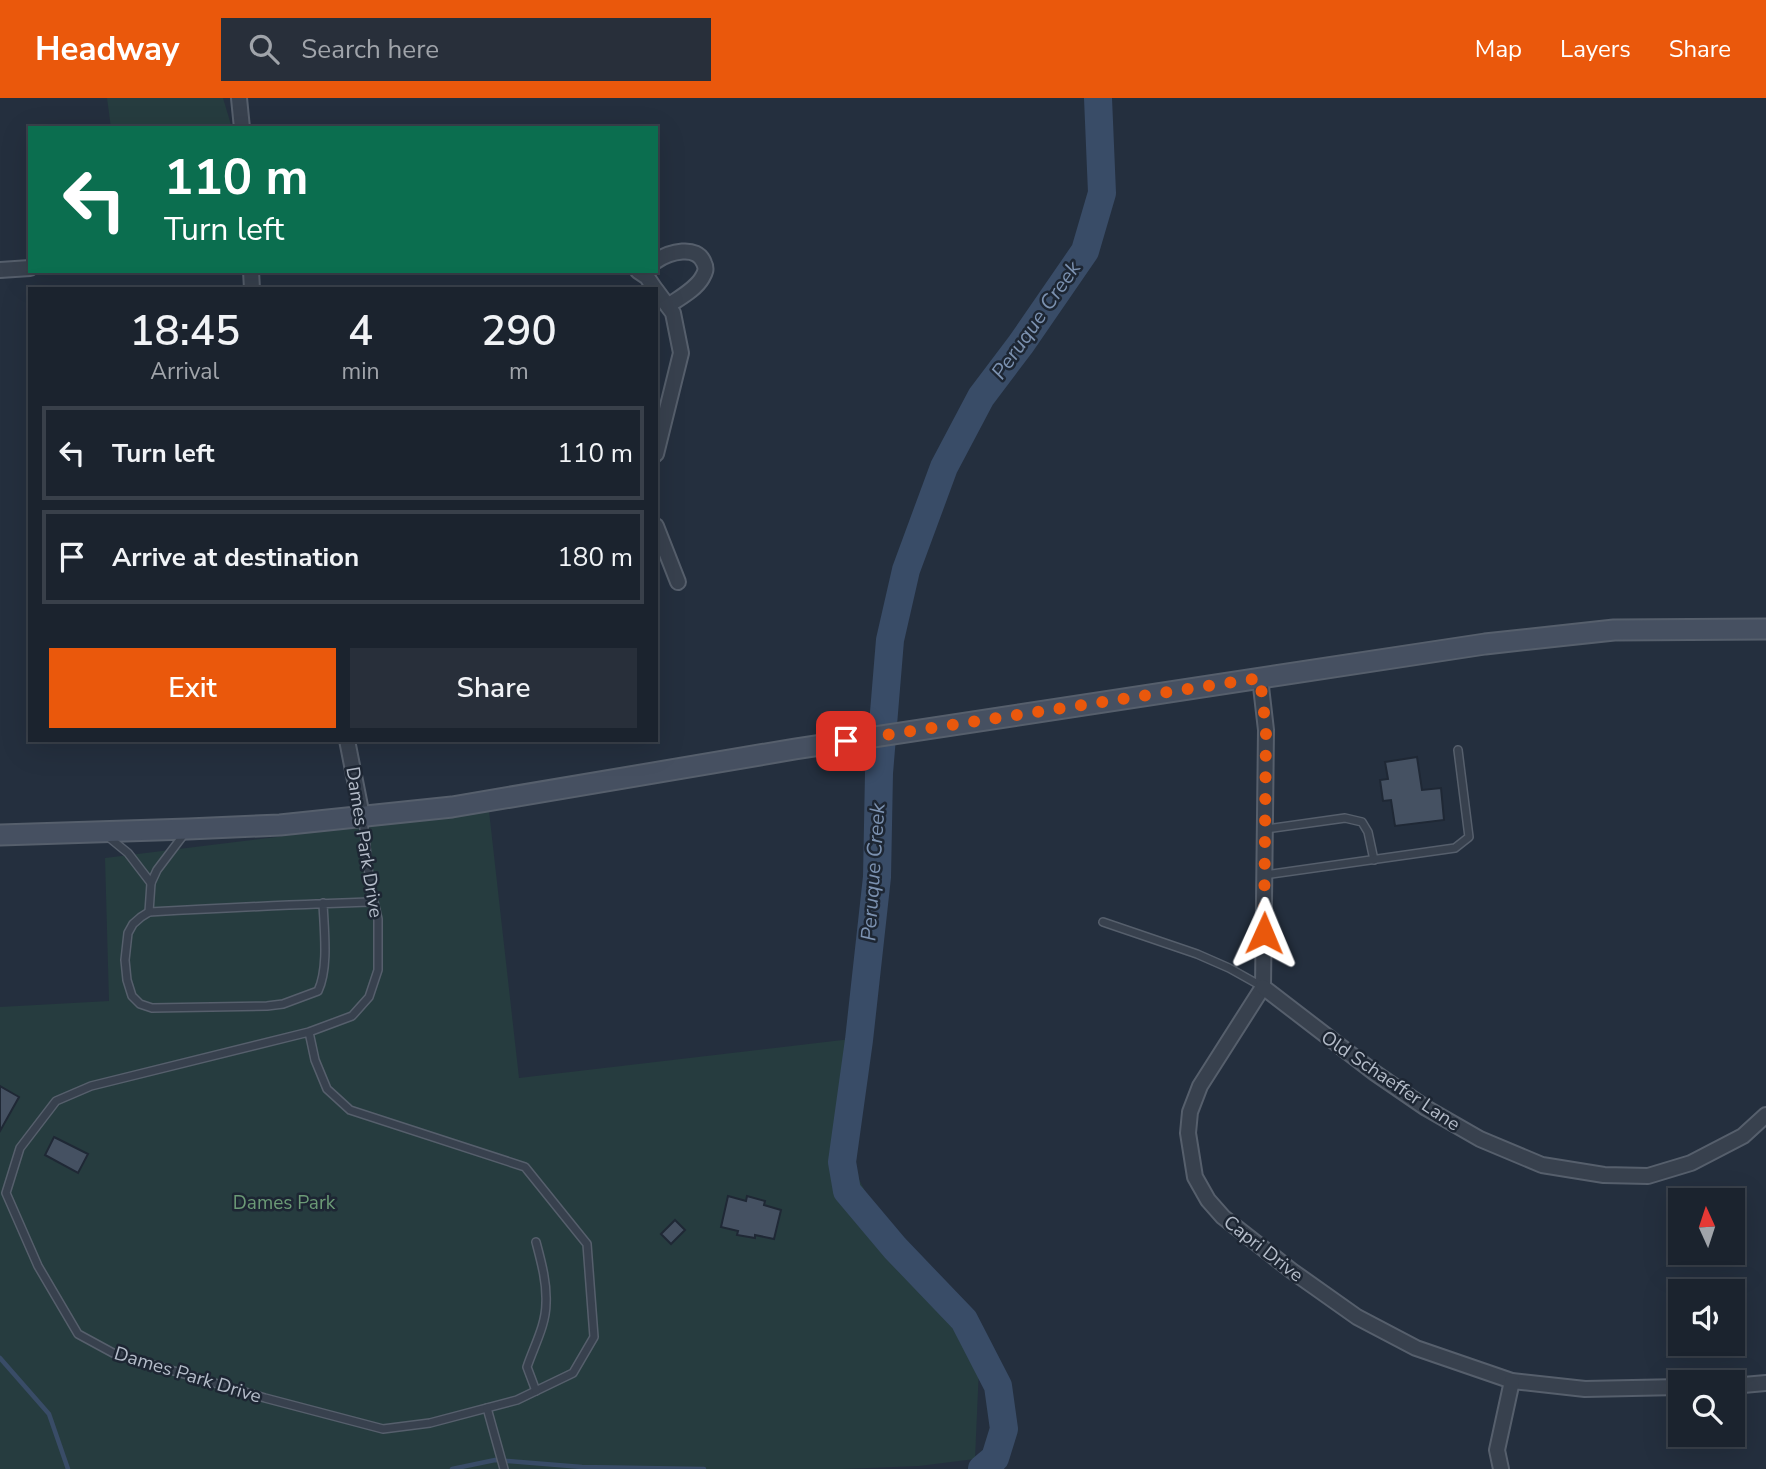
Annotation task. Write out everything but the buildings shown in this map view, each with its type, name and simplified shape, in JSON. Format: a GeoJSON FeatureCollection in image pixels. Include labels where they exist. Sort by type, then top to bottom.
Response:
{"type":"FeatureCollection","features":[{"type":"Feature","properties":{"kind":"main road"},"geometry":{"type":"LineString","coordinates":[[0,835],[281,825],[452,807],[795,749],[1485,644],[1614,630],[1766,629]]}},
{"type":"Feature","properties":{"kind":"street"},"geometry":{"type":"LineString","coordinates":[[239,98],[242,126]]}},
{"type":"Feature","properties":{"kind":"street"},"geometry":{"type":"LineString","coordinates":[[658,260],[690,251],[704,260],[706,268],[698,284],[668,306]]}},
{"type":"Feature","properties":{"kind":"street"},"geometry":{"type":"LineString","coordinates":[[0,270],[28,268]]}},
{"type":"Feature","properties":{"kind":"street"},"geometry":{"type":"LineString","coordinates":[[642,273],[654,287]]}},
{"type":"Feature","properties":{"kind":"street"},"geometry":{"type":"LineString","coordinates":[[658,292],[673,313],[681,353],[658,446]]}},
{"type":"Feature","properties":{"kind":"street"},"geometry":{"type":"LineString","coordinates":[[658,531],[678,582]]}},
{"type":"Feature","properties":{"kind":"street"},"geometry":{"type":"LineString","coordinates":[[1260,678],[1266,730],[1263,988]]}},
{"type":"Feature","properties":{"kind":"street","name":"Dames Park Drive"},"geometry":{"type":"LineString","coordinates":[[347,742],[362,816]]}},
{"type":"Feature","properties":{"kind":"street","name":"Old Schaeffer Lane"},"geometry":{"type":"LineString","coordinates":[[1263,988],[1426,1108],[1480,1139],[1542,1165],[1604,1175],[1648,1176],[1691,1163],[1743,1136],[1766,1115]]}},
{"type":"Feature","properties":{"kind":"street","name":"Capri Drive"},"geometry":{"type":"LineString","coordinates":[[1263,988],[1200,1086],[1190,1112],[1188,1133],[1195,1177],[1208,1200],[1223,1217],[1357,1317],[1416,1348],[1512,1381],[1585,1389],[1668,1387]]}},
{"type":"Feature","properties":{"kind":"street"},"geometry":{"type":"LineString","coordinates":[[1501,1469],[1497,1450],[1512,1381]]}},
{"type":"Feature","properties":{"kind":"street"},"geometry":{"type":"LineString","coordinates":[[1745,1385],[1766,1384]]}},
{"type":"Feature","properties":{"kind":"lane"},"geometry":{"type":"LineString","coordinates":[[1265,875],[1455,848],[1469,837],[1458,750]]}},
{"type":"Feature","properties":{"kind":"lane","name":"Dames Park Drive"},"geometry":{"type":"LineString","coordinates":[[309,1032],[315,1060],[327,1090],[350,1110],[525,1167],[587,1244],[594,1337],[573,1373],[517,1400],[430,1423],[383,1429],[265,1398],[113,1353],[78,1334],[38,1266],[6,1193],[20,1147],[56,1101],[91,1087],[309,1032],[352,1016],[369,997],[378,970],[378,919],[370,885],[362,816]]}},
{"type":"Feature","properties":{"kind":"lane"},"geometry":{"type":"LineString","coordinates":[[1266,829],[1345,818],[1362,822],[1368,832],[1374,860]]}},
{"type":"Feature","properties":{"kind":"lane"},"geometry":{"type":"LineString","coordinates":[[149,912],[151,883],[157,870],[188,829]]}},
{"type":"Feature","properties":{"kind":"lane"},"geometry":{"type":"LineString","coordinates":[[101,832],[128,853],[151,883]]}},
{"type":"Feature","properties":{"kind":"lane"},"geometry":{"type":"LineString","coordinates":[[323,903],[324,950],[322,982],[318,991],[283,1004],[267,1006],[152,1008],[132,996],[125,960],[128,933],[141,916],[149,912],[323,903],[374,902]]}},
{"type":"Feature","properties":{"kind":"lane","name":"Old Schaeffer Lane"},"geometry":{"type":"LineString","coordinates":[[1104,922],[1197,954],[1229,968],[1263,988]]}},
{"type":"Feature","properties":{"kind":"lane"},"geometry":{"type":"LineString","coordinates":[[536,1242],[547,1304],[527,1367],[536,1391]]}},
{"type":"Feature","properties":{"kind":"lane"},"geometry":{"type":"LineString","coordinates":[[487,1408],[504,1469]]}},
{"type":"Feature","properties":{"kind":"green space"},"geometry":{"type":"Polygon","coordinates":[[[107,98],[223,98],[231,126],[111,126],[107,98]]]}},
{"type":"Feature","properties":{"kind":"green space","name":"Dames Park"},"geometry":{"type":"Polygon","coordinates":[[[489,811],[519,1078],[851,1039],[847,1157],[905,1266],[980,1345],[975,1459],[919,1466],[843,1469],[0,1469],[0,1007],[109,1001],[105,858],[489,811]]]}},
{"type":"Feature","properties":{"kind":"waterway","name":"Peruque Creek"},"geometry":{"type":"LineString","coordinates":[[982,1469],[995,1458],[1004,1429],[998,1386],[964,1320],[895,1248],[847,1191],[842,1162],[877,877],[879,773],[890,640],[906,570],[944,467],[981,397],[1085,251],[1102,193],[1098,98]]}},
{"type":"Feature","properties":{"kind":"waterway"},"geometry":{"type":"LineString","coordinates":[[0,1358],[49,1414],[68,1469]]}},
{"type":"Feature","properties":{"kind":"waterway"},"geometry":{"type":"LineString","coordinates":[[452,1469],[495,1460],[582,1467],[704,1469]]}},
{"type":"Feature","properties":{"kind":"route"},"geometry":{"type":"LineString","coordinates":[[846,741],[1260,678],[1266,730],[1264,933]]}}]}
